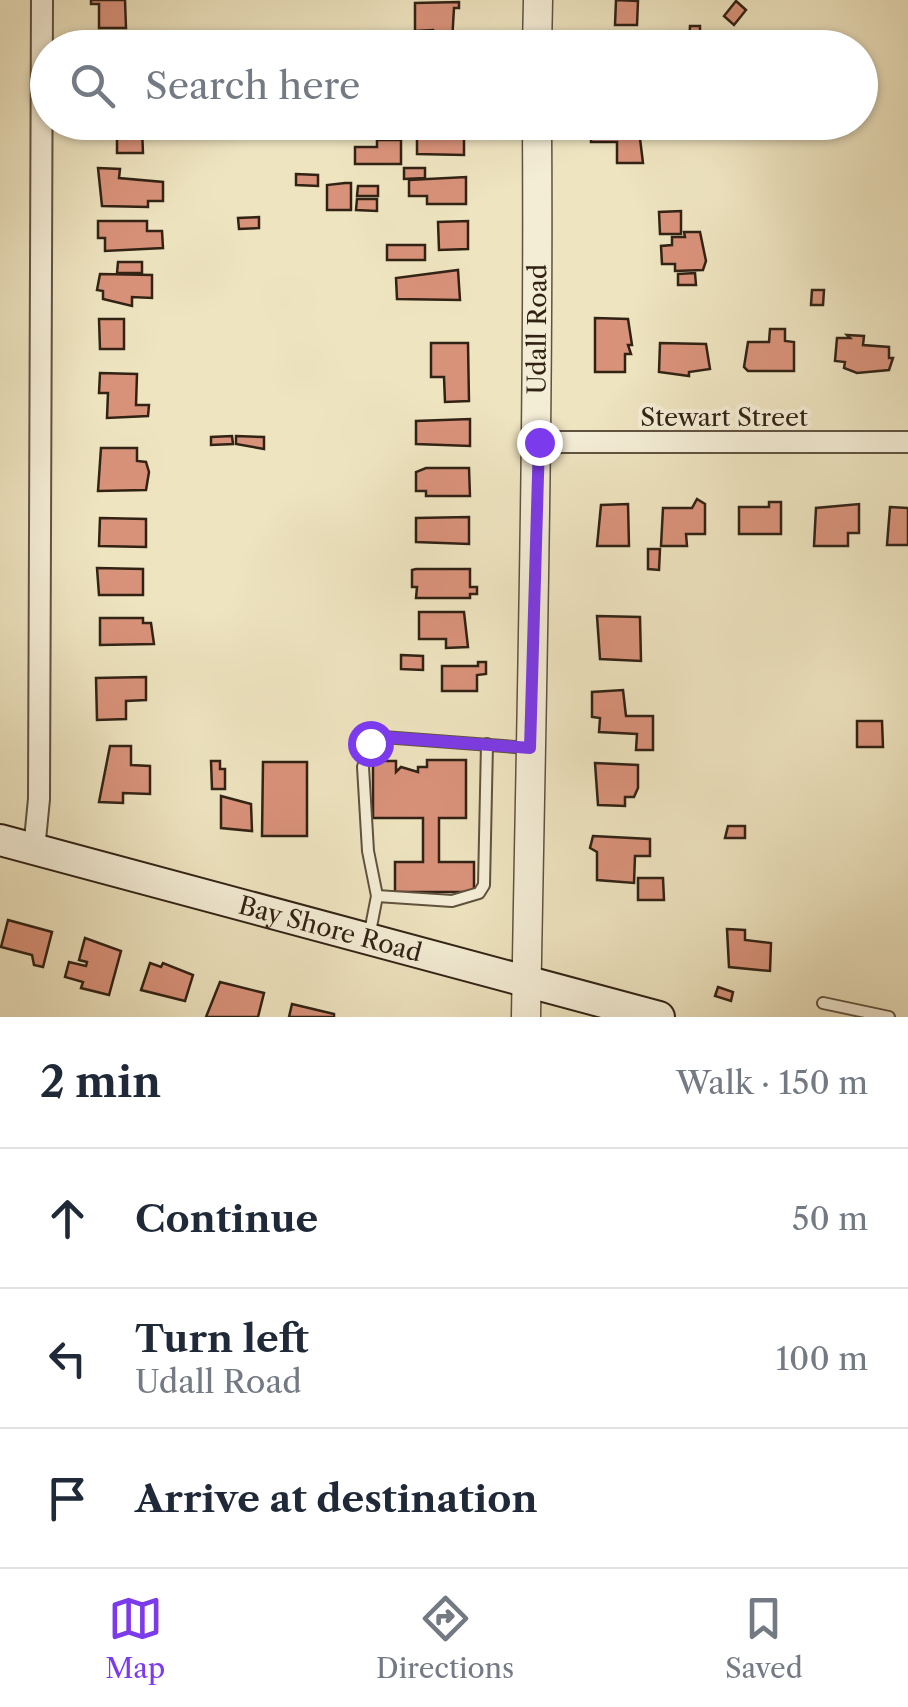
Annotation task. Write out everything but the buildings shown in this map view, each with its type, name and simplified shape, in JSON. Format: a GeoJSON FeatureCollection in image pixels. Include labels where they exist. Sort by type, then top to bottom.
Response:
{"type":"FeatureCollection","features":[{"type":"Feature","properties":{"kind":"main road","name":"Bay Shore Road"},"geometry":{"type":"LineString","coordinates":[[0,840],[659,1017]]}},
{"type":"Feature","properties":{"kind":"street"},"geometry":{"type":"LineString","coordinates":[[42,0],[42,30]]}},
{"type":"Feature","properties":{"kind":"street"},"geometry":{"type":"LineString","coordinates":[[537,30],[538,0]]}},
{"type":"Feature","properties":{"kind":"street"},"geometry":{"type":"LineString","coordinates":[[34,850],[39,799],[41,140]]}},
{"type":"Feature","properties":{"kind":"street","name":"Udall Road"},"geometry":{"type":"LineString","coordinates":[[526,1017],[539,442],[537,140]]}},
{"type":"Feature","properties":{"kind":"street","name":"Stewart Street"},"geometry":{"type":"LineString","coordinates":[[539,442],[908,442]]}},
{"type":"Feature","properties":{"kind":"lane"},"geometry":{"type":"LineString","coordinates":[[368,939],[378,896],[368,851],[363,767],[370,743],[383,737],[530,748]]}},
{"type":"Feature","properties":{"kind":"lane"},"geometry":{"type":"LineString","coordinates":[[378,896],[452,901],[480,893],[484,885],[487,744]]}},
{"type":"Feature","properties":{"kind":"lane"},"geometry":{"type":"LineString","coordinates":[[822,1003],[889,1017]]}},
{"type":"Feature","properties":{"kind":"route"},"geometry":{"type":"LineString","coordinates":[[370,743],[383,737],[530,748],[539,442]]}}]}
